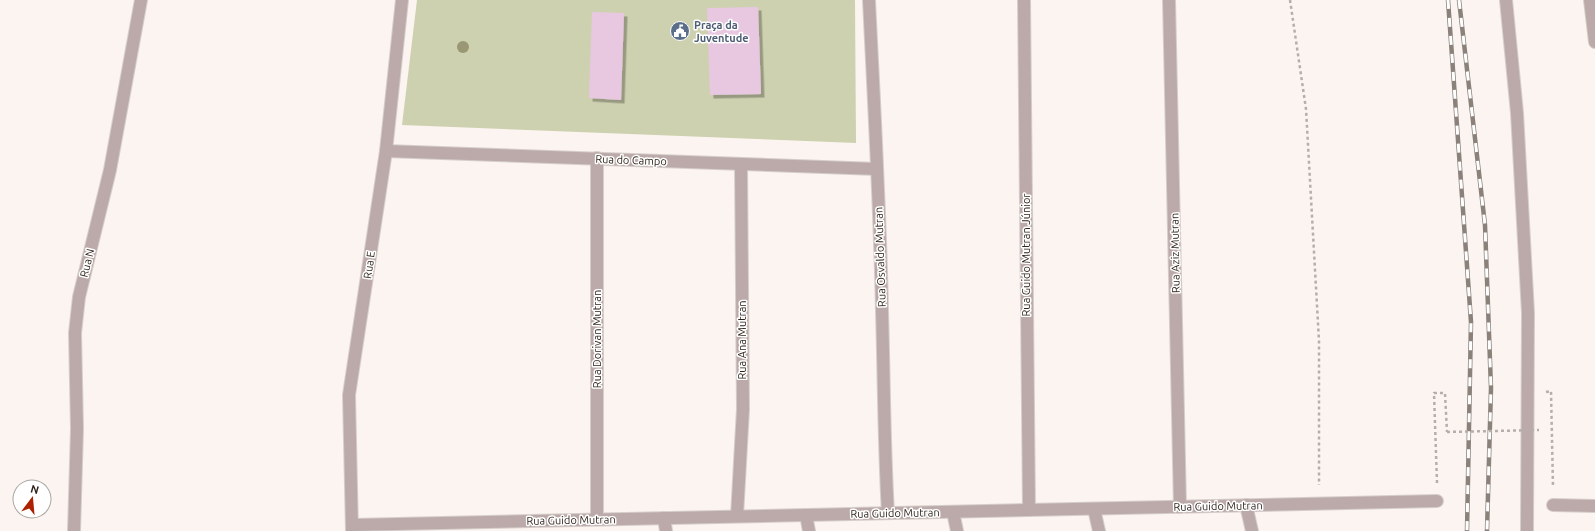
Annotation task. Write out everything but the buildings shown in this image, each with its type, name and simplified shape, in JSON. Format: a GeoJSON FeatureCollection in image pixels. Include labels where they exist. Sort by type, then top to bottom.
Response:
{"type":"FeatureCollection","features":[{"type":"Feature","properties":{"kind":"street","name":"Rua N"},"geometry":{"type":"LineString","coordinates":[[74,531],[77,429],[75,333],[79,297],[110,170],[141,0]]}},
{"type":"Feature","properties":{"kind":"street","name":"Rua E"},"geometry":{"type":"LineString","coordinates":[[352,528],[349,395],[386,151],[402,0]]}},
{"type":"Feature","properties":{"kind":"street","name":"Rua Osvaldo Mutran"},"geometry":{"type":"LineString","coordinates":[[869,0],[882,303],[885,476],[888,513]]}},
{"type":"Feature","properties":{"kind":"street","name":"Rua Guido Mutran Júnior"},"geometry":{"type":"LineString","coordinates":[[1024,0],[1028,510]]}},
{"type":"Feature","properties":{"kind":"street","name":"Rua Aziz Mutran"},"geometry":{"type":"LineString","coordinates":[[1169,0],[1180,507]]}},
{"type":"Feature","properties":{"kind":"street"},"geometry":{"type":"LineString","coordinates":[[1506,0],[1517,113],[1528,313],[1527,531]]}},
{"type":"Feature","properties":{"kind":"street"},"geometry":{"type":"LineString","coordinates":[[1590,0],[1595,42]]}},
{"type":"Feature","properties":{"kind":"street","name":"Rua do Campo"},"geometry":{"type":"LineString","coordinates":[[386,151],[877,169]]}},
{"type":"Feature","properties":{"kind":"street","name":"Rua Dorivan Mutran"},"geometry":{"type":"LineString","coordinates":[[597,158],[598,519]]}},
{"type":"Feature","properties":{"kind":"street","name":"Rua Ana Mutran"},"geometry":{"type":"LineString","coordinates":[[737,516],[743,409],[741,164]]}},
{"type":"Feature","properties":{"kind":"street","name":"Rua Guido Mutran"},"geometry":{"type":"LineString","coordinates":[[352,528],[513,526],[598,519],[1437,501]]}},
{"type":"Feature","properties":{"kind":"street"},"geometry":{"type":"LineString","coordinates":[[1246,505],[1252,531]]}},
{"type":"Feature","properties":{"kind":"street"},"geometry":{"type":"LineString","coordinates":[[1553,505],[1595,506]]}},
{"type":"Feature","properties":{"kind":"street"},"geometry":{"type":"LineString","coordinates":[[1094,509],[1099,531]]}},
{"type":"Feature","properties":{"kind":"street"},"geometry":{"type":"LineString","coordinates":[[953,512],[957,531]]}},
{"type":"Feature","properties":{"kind":"street"},"geometry":{"type":"LineString","coordinates":[[806,515],[809,531]]}},
{"type":"Feature","properties":{"kind":"street"},"geometry":{"type":"LineString","coordinates":[[664,518],[666,531]]}},
{"type":"Feature","properties":{"kind":"path"},"geometry":{"type":"LineString","coordinates":[[1290,0],[1306,109],[1319,333],[1319,504]]}},
{"type":"Feature","properties":{"kind":"path"},"geometry":{"type":"LineString","coordinates":[[1545,393],[1551,391],[1553,505]]}},
{"type":"Feature","properties":{"kind":"path"},"geometry":{"type":"LineString","coordinates":[[1437,501],[1434,393],[1445,393],[1447,432],[1539,430],[1539,423]]}},
{"type":"Feature","properties":{"kind":"green space"},"geometry":{"type":"Polygon","coordinates":[[[417,0],[855,0],[856,143],[402,125],[417,0]]]}},
{"type":"Feature","properties":{"kind":"railway"},"geometry":{"type":"LineString","coordinates":[[1448,0],[1471,322],[1467,531]]}},
{"type":"Feature","properties":{"kind":"railway"},"geometry":{"type":"LineString","coordinates":[[1459,0],[1485,225],[1491,388],[1487,531]]}},
{"type":"Feature","properties":{"kind":"place","name":"Praça da Juventude"},"geometry":{"type":"Point","coordinates":[680,31]}}]}
